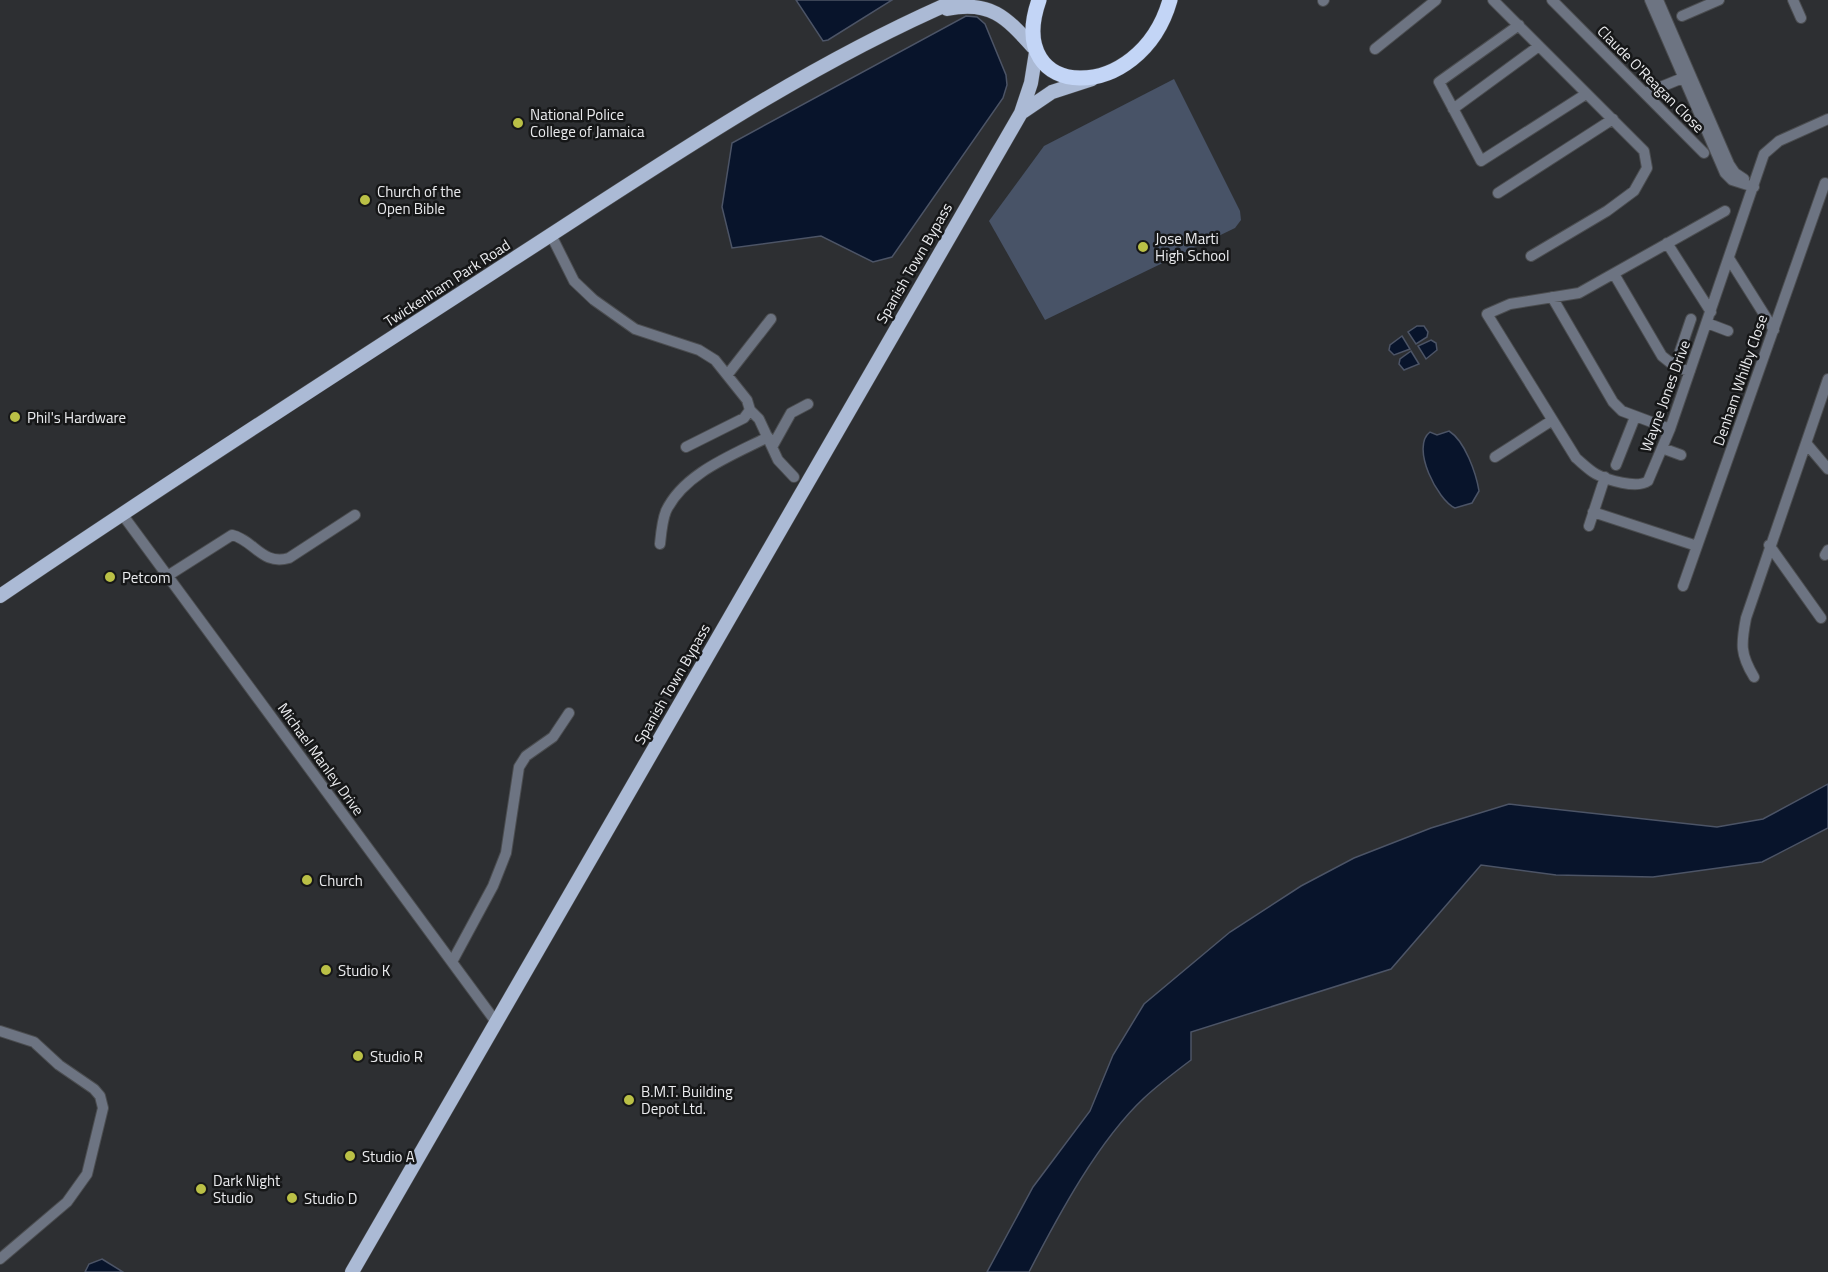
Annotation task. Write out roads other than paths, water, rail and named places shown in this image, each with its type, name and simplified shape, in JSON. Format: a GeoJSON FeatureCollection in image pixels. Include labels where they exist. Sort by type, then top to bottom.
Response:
{"type":"FeatureCollection","features":[{"type":"Feature","properties":{"kind":"highway"},"geometry":{"type":"LineString","coordinates":[[1040,0],[1032,26],[1034,50],[1044,62],[1062,74],[1094,79],[1123,67],[1146,48],[1156,35],[1170,0]]}},
{"type":"Feature","properties":{"kind":"main road"},"geometry":{"type":"LineString","coordinates":[[922,15],[957,0]]}},
{"type":"Feature","properties":{"kind":"main road"},"geometry":{"type":"LineString","coordinates":[[922,15],[965,5],[978,5],[1008,21],[1034,50]]}},
{"type":"Feature","properties":{"kind":"main road","name":"Twickenham Park Road"},"geometry":{"type":"LineString","coordinates":[[0,596],[122,513],[551,235],[824,64],[922,15]]}},
{"type":"Feature","properties":{"kind":"main road","name":"Spanish Town Bypass"},"geometry":{"type":"LineString","coordinates":[[352,1272],[1021,113],[1031,83],[1034,50]]}},
{"type":"Feature","properties":{"kind":"main road","name":"Spanish Town Bypass"},"geometry":{"type":"LineString","coordinates":[[1021,113],[1052,92],[1094,79]]}},
{"type":"Feature","properties":{"kind":"street"},"geometry":{"type":"LineString","coordinates":[[1375,49],[1436,0]]}},
{"type":"Feature","properties":{"kind":"street"},"geometry":{"type":"LineString","coordinates":[[1493,0],[1644,151],[1647,168],[1634,191],[1607,211],[1531,256]]}},
{"type":"Feature","properties":{"kind":"street","name":"Claude O'Reagan Close"},"geometry":{"type":"LineString","coordinates":[[1552,0],[1704,153]]}},
{"type":"Feature","properties":{"kind":"street"},"geometry":{"type":"LineString","coordinates":[[1650,0],[1687,76]]}},
{"type":"Feature","properties":{"kind":"street"},"geometry":{"type":"LineString","coordinates":[[1658,0],[1725,173],[1732,180],[1755,185]]}},
{"type":"Feature","properties":{"kind":"street"},"geometry":{"type":"LineString","coordinates":[[1682,16],[1719,0]]}},
{"type":"Feature","properties":{"kind":"street"},"geometry":{"type":"LineString","coordinates":[[1793,0],[1801,18]]}},
{"type":"Feature","properties":{"kind":"street"},"geometry":{"type":"LineString","coordinates":[[1519,26],[1439,82],[1479,158],[1485,161],[1586,94]]}},
{"type":"Feature","properties":{"kind":"street"},"geometry":{"type":"LineString","coordinates":[[1453,109],[1539,46]]}},
{"type":"Feature","properties":{"kind":"street"},"geometry":{"type":"LineString","coordinates":[[1646,93],[1687,76]]}},
{"type":"Feature","properties":{"kind":"street"},"geometry":{"type":"LineString","coordinates":[[1498,193],[1613,119]]}},
{"type":"Feature","properties":{"kind":"street","name":"Wayne Jones Drive"},"geometry":{"type":"LineString","coordinates":[[1552,297],[1510,304],[1487,314],[1551,421],[1576,458],[1597,475],[1631,484],[1646,484],[1670,429],[1730,260],[1763,156],[1768,148],[1828,119]]}},
{"type":"Feature","properties":{"kind":"street","name":"Denham Whilby Close"},"geometry":{"type":"LineString","coordinates":[[1683,586],[1826,183]]}},
{"type":"Feature","properties":{"kind":"street"},"geometry":{"type":"LineString","coordinates":[[1670,429],[1622,411],[1613,402],[1552,297],[1579,293],[1725,211]]}},
{"type":"Feature","properties":{"kind":"street"},"geometry":{"type":"LineString","coordinates":[[551,235],[574,281],[594,300],[635,329],[699,350],[715,360],[729,374],[749,403],[750,410],[759,419],[777,459],[794,477]]}},
{"type":"Feature","properties":{"kind":"street"},"geometry":{"type":"LineString","coordinates":[[1666,243],[1711,312]]}},
{"type":"Feature","properties":{"kind":"street"},"geometry":{"type":"LineString","coordinates":[[1730,260],[1774,330]]}},
{"type":"Feature","properties":{"kind":"street"},"geometry":{"type":"LineString","coordinates":[[1614,274],[1662,356],[1675,366],[1690,371]]}},
{"type":"Feature","properties":{"kind":"street"},"geometry":{"type":"LineString","coordinates":[[729,374],[771,319]]}},
{"type":"Feature","properties":{"kind":"street"},"geometry":{"type":"LineString","coordinates":[[1675,366],[1691,319]]}},
{"type":"Feature","properties":{"kind":"street"},"geometry":{"type":"LineString","coordinates":[[1707,324],[1728,331]]}},
{"type":"Feature","properties":{"kind":"street"},"geometry":{"type":"LineString","coordinates":[[1754,677],[1744,660],[1743,633],[1770,545],[1828,379]]}},
{"type":"Feature","properties":{"kind":"street"},"geometry":{"type":"LineString","coordinates":[[660,544],[665,513],[675,496],[708,468],[770,442],[791,413],[808,404]]}},
{"type":"Feature","properties":{"kind":"street"},"geometry":{"type":"LineString","coordinates":[[686,447],[744,418],[750,410]]}},
{"type":"Feature","properties":{"kind":"street"},"geometry":{"type":"LineString","coordinates":[[1616,465],[1635,417]]}},
{"type":"Feature","properties":{"kind":"street"},"geometry":{"type":"LineString","coordinates":[[1495,457],[1551,421]]}},
{"type":"Feature","properties":{"kind":"street"},"geometry":{"type":"LineString","coordinates":[[1806,443],[1828,469]]}},
{"type":"Feature","properties":{"kind":"street"},"geometry":{"type":"LineString","coordinates":[[1662,448],[1681,455]]}},
{"type":"Feature","properties":{"kind":"street"},"geometry":{"type":"LineString","coordinates":[[1589,526],[1605,477]]}},
{"type":"Feature","properties":{"kind":"street"},"geometry":{"type":"LineString","coordinates":[[1593,512],[1697,546]]}},
{"type":"Feature","properties":{"kind":"street","name":"Michael Manley Drive"},"geometry":{"type":"LineString","coordinates":[[122,513],[496,1022]]}},
{"type":"Feature","properties":{"kind":"street"},"geometry":{"type":"LineString","coordinates":[[169,575],[232,535],[264,556],[282,560],[289,558],[355,515]]}},
{"type":"Feature","properties":{"kind":"street"},"geometry":{"type":"LineString","coordinates":[[1770,545],[1821,618]]}},
{"type":"Feature","properties":{"kind":"street"},"geometry":{"type":"LineString","coordinates":[[452,962],[493,886],[506,853],[519,767],[526,756],[553,737],[569,713]]}},
{"type":"Feature","properties":{"kind":"street"},"geometry":{"type":"LineString","coordinates":[[0,1031],[34,1041],[59,1065],[94,1089],[100,1096],[104,1108],[87,1174],[67,1202],[0,1259]]}},
{"type":"Feature","properties":{"kind":"place","name":"National Police College of Jamaica"},"geometry":{"type":"Point","coordinates":[518,123]}},
{"type":"Feature","properties":{"kind":"place","name":"Church of the Open Bible"},"geometry":{"type":"Point","coordinates":[365,200]}},
{"type":"Feature","properties":{"kind":"place","name":"Jose Marti High School"},"geometry":{"type":"Point","coordinates":[1143,247]}},
{"type":"Feature","properties":{"kind":"place","name":"Phil's Hardware"},"geometry":{"type":"Point","coordinates":[15,417]}},
{"type":"Feature","properties":{"kind":"place","name":"Petcom"},"geometry":{"type":"Point","coordinates":[110,577]}},
{"type":"Feature","properties":{"kind":"place","name":"Church"},"geometry":{"type":"Point","coordinates":[307,880]}},
{"type":"Feature","properties":{"kind":"place","name":"Studio K"},"geometry":{"type":"Point","coordinates":[326,970]}},
{"type":"Feature","properties":{"kind":"place","name":"Studio R"},"geometry":{"type":"Point","coordinates":[358,1056]}},
{"type":"Feature","properties":{"kind":"place","name":"B.M.T. Building Depot Ltd."},"geometry":{"type":"Point","coordinates":[629,1100]}},
{"type":"Feature","properties":{"kind":"place","name":"Studio A"},"geometry":{"type":"Point","coordinates":[350,1156]}},
{"type":"Feature","properties":{"kind":"place","name":"Dark Night Studio"},"geometry":{"type":"Point","coordinates":[201,1189]}},
{"type":"Feature","properties":{"kind":"place","name":"Studio D"},"geometry":{"type":"Point","coordinates":[292,1198]}}]}
